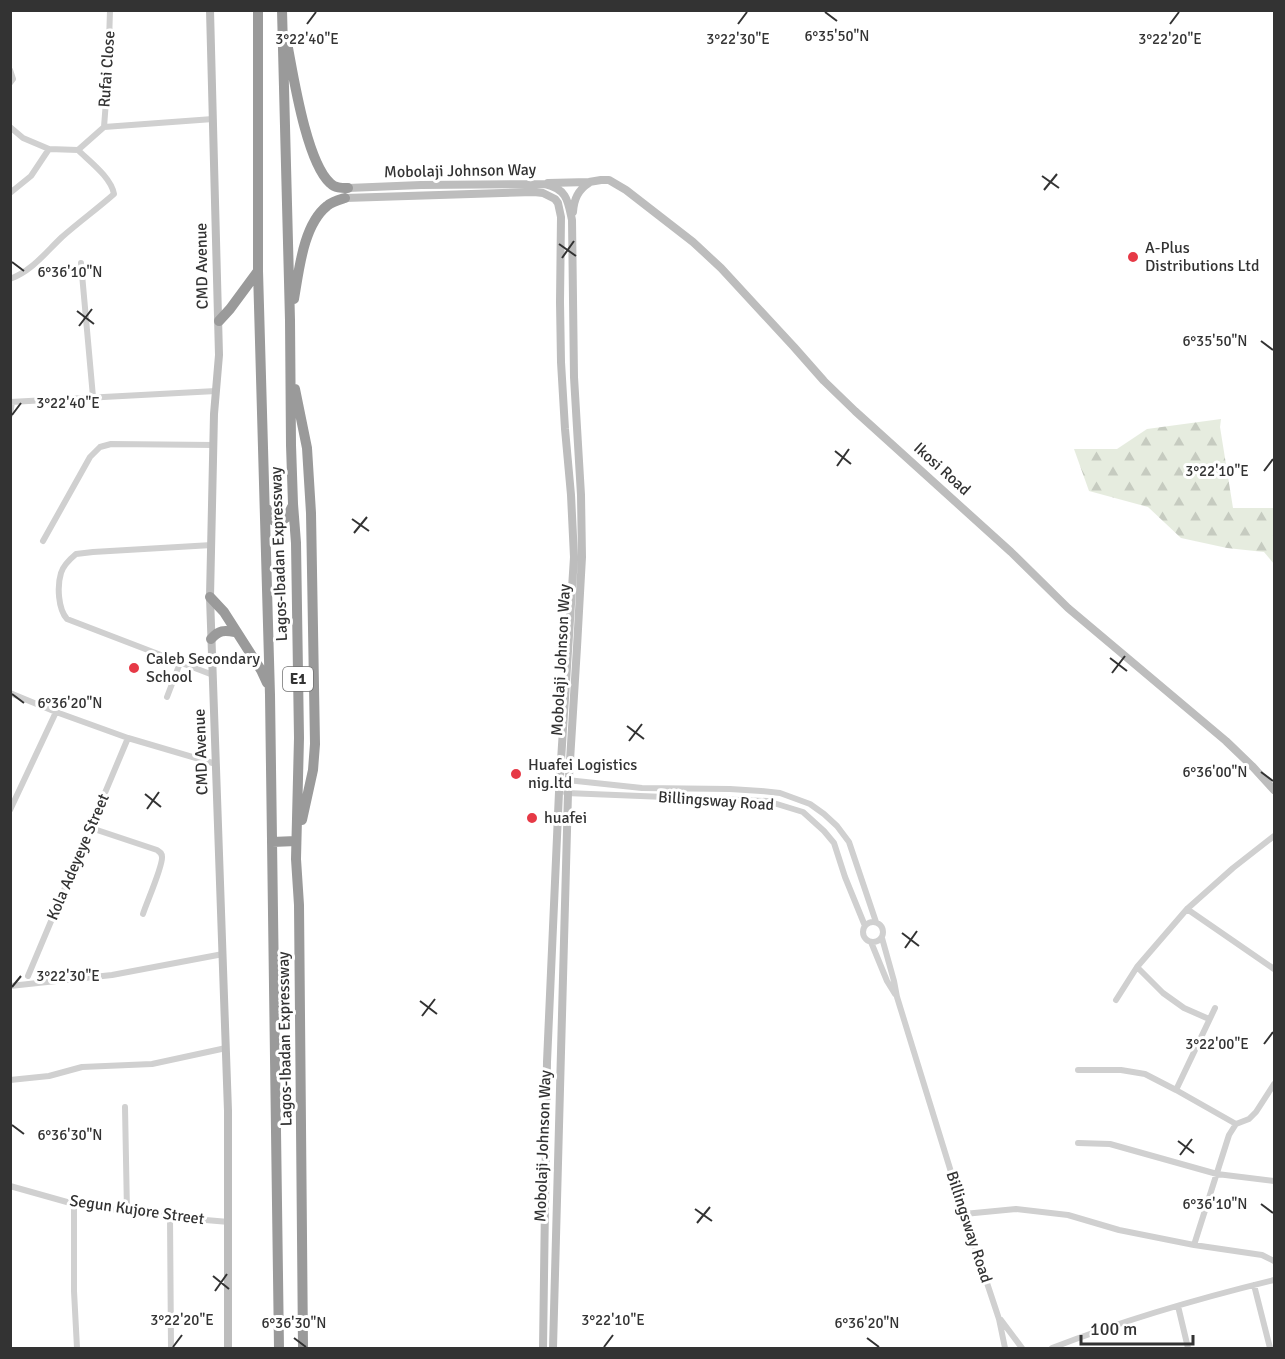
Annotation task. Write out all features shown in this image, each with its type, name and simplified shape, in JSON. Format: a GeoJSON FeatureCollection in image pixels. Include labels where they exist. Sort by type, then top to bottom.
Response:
{"type":"FeatureCollection","features":[{"type":"Feature","properties":{"kind":"highway","name":"Lagos-Ibadan Expressway"},"geometry":{"type":"LineString","coordinates":[[258,10],[258,271],[270,695],[279,1348]]}},
{"type":"Feature","properties":{"kind":"highway","name":"Lagos-Ibadan Expressway"},"geometry":{"type":"LineString","coordinates":[[282,10],[291,445],[296,543],[299,738],[296,859],[299,905],[303,1348]]}},
{"type":"Feature","properties":{"kind":"highway"},"geometry":{"type":"LineString","coordinates":[[289,10],[282,22],[302,116],[318,165],[324,176],[346,193],[327,206],[318,216],[310,233],[303,253],[290,320]]}},
{"type":"Feature","properties":{"kind":"highway"},"geometry":{"type":"LineString","coordinates":[[219,321],[258,271]]}},
{"type":"Feature","properties":{"kind":"highway"},"geometry":{"type":"LineString","coordinates":[[291,377],[297,393],[305,439],[311,513],[315,732],[313,770],[301,822],[297,828]]}},
{"type":"Feature","properties":{"kind":"highway"},"geometry":{"type":"LineString","coordinates":[[264,494],[268,514],[276,522],[284,520],[293,504]]}},
{"type":"Feature","properties":{"kind":"highway"},"geometry":{"type":"LineString","coordinates":[[210,597],[224,612],[261,669],[270,695]]}},
{"type":"Feature","properties":{"kind":"highway"},"geometry":{"type":"LineString","coordinates":[[211,639],[220,631],[236,632]]}},
{"type":"Feature","properties":{"kind":"highway"},"geometry":{"type":"LineString","coordinates":[[272,842],[296,841]]}},
{"type":"Feature","properties":{"kind":"street","name":"Rufai Close"},"geometry":{"type":"LineString","coordinates":[[104,127],[110,10]]}},
{"type":"Feature","properties":{"kind":"street","name":"CMD Avenue"},"geometry":{"type":"LineString","coordinates":[[210,10],[219,321],[210,597],[224,954],[229,1222],[228,1348]]}},
{"type":"Feature","properties":{"kind":"street"},"geometry":{"type":"LineString","coordinates":[[10,70],[13,78],[10,83]]}},
{"type":"Feature","properties":{"kind":"street"},"geometry":{"type":"LineString","coordinates":[[78,150],[104,127],[213,119]]}},
{"type":"Feature","properties":{"kind":"street"},"geometry":{"type":"LineString","coordinates":[[10,127],[23,138],[49,149],[78,150],[108,180],[114,194],[62,237],[39,261],[17,277],[10,279]]}},
{"type":"Feature","properties":{"kind":"street"},"geometry":{"type":"LineString","coordinates":[[10,193],[31,176],[49,149]]}},
{"type":"Feature","properties":{"kind":"street","name":"Ikosi Road"},"geometry":{"type":"LineString","coordinates":[[552,184],[601,180],[616,183],[703,250],[762,311],[824,381],[855,411],[1011,552],[1068,608],[1226,741],[1275,790]]}},
{"type":"Feature","properties":{"kind":"street"},"geometry":{"type":"LineString","coordinates":[[559,206],[576,196],[589,182]]}},
{"type":"Feature","properties":{"kind":"street"},"geometry":{"type":"LineString","coordinates":[[547,194],[552,184]]}},
{"type":"Feature","properties":{"kind":"street","name":"Mobolaji Johnson Way"},"geometry":{"type":"LineString","coordinates":[[346,193],[552,184],[564,194],[572,220],[574,377],[582,557],[563,793],[547,1062],[543,1348]]}},
{"type":"Feature","properties":{"kind":"street","name":"Mobolaji Johnson Way"},"geometry":{"type":"LineString","coordinates":[[346,193],[534,192],[547,194],[555,199],[559,206],[562,230],[560,302],[562,382],[574,557],[564,780]]}},
{"type":"Feature","properties":{"kind":"street"},"geometry":{"type":"LineString","coordinates":[[572,220],[576,196]]}},
{"type":"Feature","properties":{"kind":"street"},"geometry":{"type":"LineString","coordinates":[[81,263],[93,397]]}},
{"type":"Feature","properties":{"kind":"street"},"geometry":{"type":"LineString","coordinates":[[10,416],[11,402],[216,391]]}},
{"type":"Feature","properties":{"kind":"street"},"geometry":{"type":"LineString","coordinates":[[43,541],[90,457],[100,447],[111,444],[214,445]]}},
{"type":"Feature","properties":{"kind":"street"},"geometry":{"type":"LineString","coordinates":[[212,545],[76,554],[61,571],[60,606],[67,619],[213,675]]}},
{"type":"Feature","properties":{"kind":"street"},"geometry":{"type":"LineString","coordinates":[[167,697],[180,663]]}},
{"type":"Feature","properties":{"kind":"street"},"geometry":{"type":"LineString","coordinates":[[10,693],[128,738],[216,764]]}},
{"type":"Feature","properties":{"kind":"street"},"geometry":{"type":"LineString","coordinates":[[10,810],[56,712]]}},
{"type":"Feature","properties":{"kind":"street","name":"Kola Adeyeye Street"},"geometry":{"type":"LineString","coordinates":[[28,976],[128,738]]}},
{"type":"Feature","properties":{"kind":"street","name":"Billingsway Road"},"geometry":{"type":"LineString","coordinates":[[564,780],[642,788],[761,791],[780,793],[810,804],[837,826],[849,842],[876,922]]}},
{"type":"Feature","properties":{"kind":"street","name":"Mobolaji Johnson Way"},"geometry":{"type":"LineString","coordinates":[[553,1348],[563,793]]}},
{"type":"Feature","properties":{"kind":"street","name":"Billingsway Road"},"geometry":{"type":"LineString","coordinates":[[563,793],[767,801],[803,812],[834,843],[865,926]]}},
{"type":"Feature","properties":{"kind":"street"},"geometry":{"type":"LineString","coordinates":[[91,828],[160,852],[162,858],[143,915]]}},
{"type":"Feature","properties":{"kind":"street"},"geometry":{"type":"LineString","coordinates":[[1116,1000],[1137,967],[1187,909],[1233,868],[1275,836]]}},
{"type":"Feature","properties":{"kind":"street"},"geometry":{"type":"LineString","coordinates":[[1187,909],[1275,969]]}},
{"type":"Feature","properties":{"kind":"street"},"geometry":{"type":"LineString","coordinates":[[869,922],[876,922],[883,928],[882,938],[877,942],[867,941],[863,936],[865,926],[869,922]]}},
{"type":"Feature","properties":{"kind":"street","name":"Billingsway Road"},"geometry":{"type":"LineString","coordinates":[[882,938],[897,997],[999,1319],[1005,1348]]}},
{"type":"Feature","properties":{"kind":"street","name":"Billingsway Road"},"geometry":{"type":"LineString","coordinates":[[871,942],[887,981],[897,997]]}},
{"type":"Feature","properties":{"kind":"street"},"geometry":{"type":"LineString","coordinates":[[10,986],[112,975],[224,954]]}},
{"type":"Feature","properties":{"kind":"street"},"geometry":{"type":"LineString","coordinates":[[1137,967],[1163,993],[1184,1008],[1209,1019]]}},
{"type":"Feature","properties":{"kind":"street"},"geometry":{"type":"LineString","coordinates":[[1176,1090],[1215,1008]]}},
{"type":"Feature","properties":{"kind":"street"},"geometry":{"type":"LineString","coordinates":[[10,1080],[49,1076],[82,1067],[152,1064],[226,1048]]}},
{"type":"Feature","properties":{"kind":"street"},"geometry":{"type":"LineString","coordinates":[[1078,1070],[1121,1070],[1145,1074],[1236,1124]]}},
{"type":"Feature","properties":{"kind":"street"},"geometry":{"type":"LineString","coordinates":[[1194,1245],[1229,1135],[1236,1124],[1249,1119],[1256,1112],[1275,1083]]}},
{"type":"Feature","properties":{"kind":"street"},"geometry":{"type":"LineString","coordinates":[[125,1107],[127,1212]]}},
{"type":"Feature","properties":{"kind":"street"},"geometry":{"type":"LineString","coordinates":[[1078,1143],[1110,1144],[1217,1174],[1275,1181]]}},
{"type":"Feature","properties":{"kind":"street","name":"Segun Kujore Street"},"geometry":{"type":"LineString","coordinates":[[10,1186],[74,1204],[170,1217],[229,1222]]}},
{"type":"Feature","properties":{"kind":"street"},"geometry":{"type":"LineString","coordinates":[[74,1204],[74,1291],[77,1348]]}},
{"type":"Feature","properties":{"kind":"street"},"geometry":{"type":"LineString","coordinates":[[964,1214],[1016,1209],[1068,1215],[1119,1230],[1194,1245],[1262,1255],[1275,1261]]}},
{"type":"Feature","properties":{"kind":"street"},"geometry":{"type":"LineString","coordinates":[[170,1217],[171,1348]]}},
{"type":"Feature","properties":{"kind":"street"},"geometry":{"type":"LineString","coordinates":[[1052,1348],[1178,1306],[1275,1280]]}},
{"type":"Feature","properties":{"kind":"street"},"geometry":{"type":"LineString","coordinates":[[1254,1285],[1270,1348]]}},
{"type":"Feature","properties":{"kind":"street"},"geometry":{"type":"LineString","coordinates":[[1178,1306],[1188,1348]]}},
{"type":"Feature","properties":{"kind":"street","name":"Billingsway Road"},"geometry":{"type":"LineString","coordinates":[[999,1319],[1022,1348]]}},
{"type":"Feature","properties":{"kind":"green space"},"geometry":{"type":"Polygon","coordinates":[[[1221,419],[1220,427],[1233,508],[1274,508],[1274,564],[1264,552],[1227,548],[1181,538],[1148,507],[1089,491],[1074,449],[1117,449],[1147,429],[1221,419]]]}},
{"type":"Feature","properties":{"kind":"place","name":"A-Plus Distributions Ltd"},"geometry":{"type":"Point","coordinates":[1133,257]}},
{"type":"Feature","properties":{"kind":"place","name":"Caleb Secondary School"},"geometry":{"type":"Point","coordinates":[134,668]}},
{"type":"Feature","properties":{"kind":"place","name":"Huafei Logistics nig.ltd"},"geometry":{"type":"Point","coordinates":[516,774]}},
{"type":"Feature","properties":{"kind":"place","name":"huafei"},"geometry":{"type":"Point","coordinates":[532,818]}}]}
